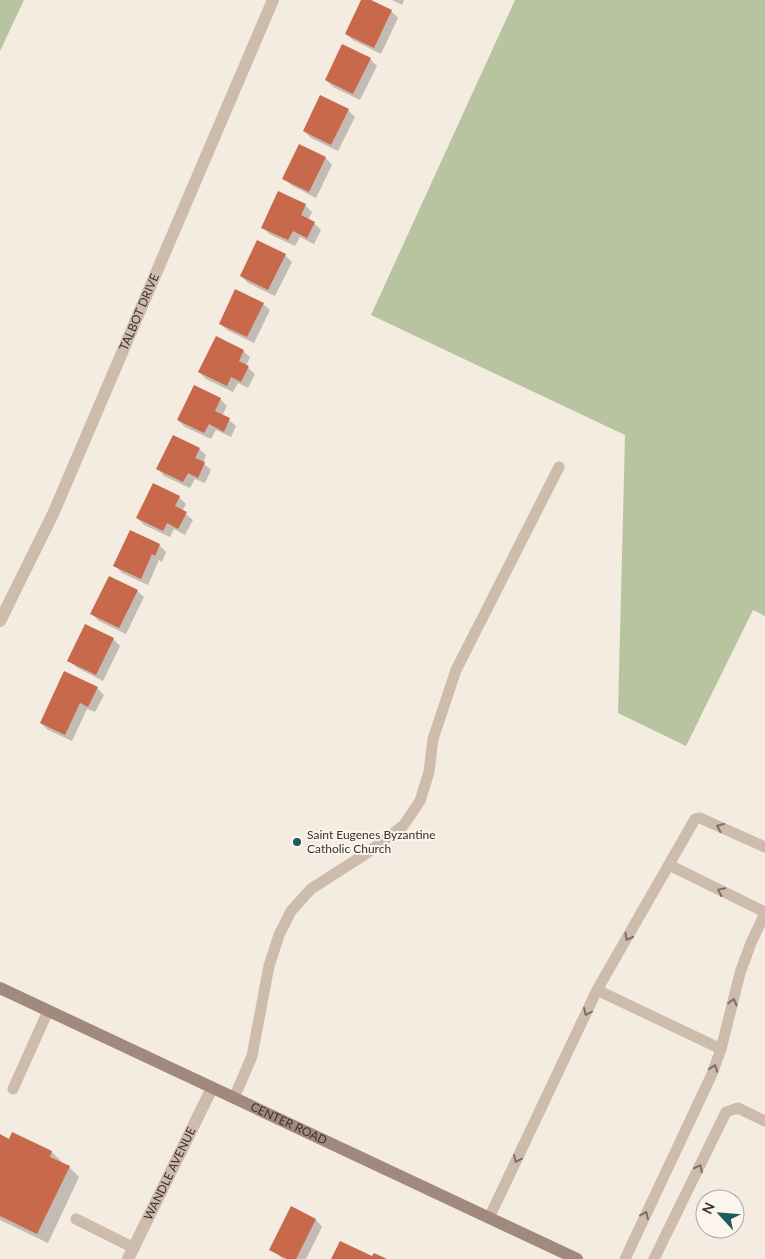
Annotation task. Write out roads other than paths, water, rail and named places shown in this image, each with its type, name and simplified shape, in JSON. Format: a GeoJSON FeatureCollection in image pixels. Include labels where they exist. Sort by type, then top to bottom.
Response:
{"type":"FeatureCollection","features":[{"type":"Feature","properties":{"kind":"main road","name":"CENTER ROAD"},"geometry":{"type":"LineString","coordinates":[[0,988],[577,1259]]}},
{"type":"Feature","properties":{"kind":"street","name":"TALBOT DRIVE"},"geometry":{"type":"LineString","coordinates":[[0,621],[53,514],[273,0]]}},
{"type":"Feature","properties":{"kind":"street","name":"WANDLE AVENUE"},"geometry":{"type":"LineString","coordinates":[[131,1253],[212,1088]]}},
{"type":"Feature","properties":{"kind":"lane"},"geometry":{"type":"LineString","coordinates":[[234,1098],[252,1056],[269,966],[278,935],[291,911],[311,890],[367,853],[403,826],[420,801],[429,772],[433,739],[456,670],[559,467]]}},
{"type":"Feature","properties":{"kind":"lane"},"geometry":{"type":"LineString","coordinates":[[489,1218],[597,990],[695,819],[700,818],[765,847]]}},
{"type":"Feature","properties":{"kind":"lane"},"geometry":{"type":"LineString","coordinates":[[625,1259],[712,1074],[721,1049],[740,973],[765,913],[669,865]]}},
{"type":"Feature","properties":{"kind":"lane"},"geometry":{"type":"LineString","coordinates":[[597,990],[721,1049]]}},
{"type":"Feature","properties":{"kind":"lane"},"geometry":{"type":"LineString","coordinates":[[13,1089],[48,1011]]}},
{"type":"Feature","properties":{"kind":"lane"},"geometry":{"type":"LineString","coordinates":[[654,1259],[726,1112],[738,1108],[765,1121]]}},
{"type":"Feature","properties":{"kind":"lane"},"geometry":{"type":"LineString","coordinates":[[76,1219],[131,1253]]}},
{"type":"Feature","properties":{"kind":"place","name":"Saint Eugenes Byzantine Catholic Church"},"geometry":{"type":"Point","coordinates":[297,842]}}]}
